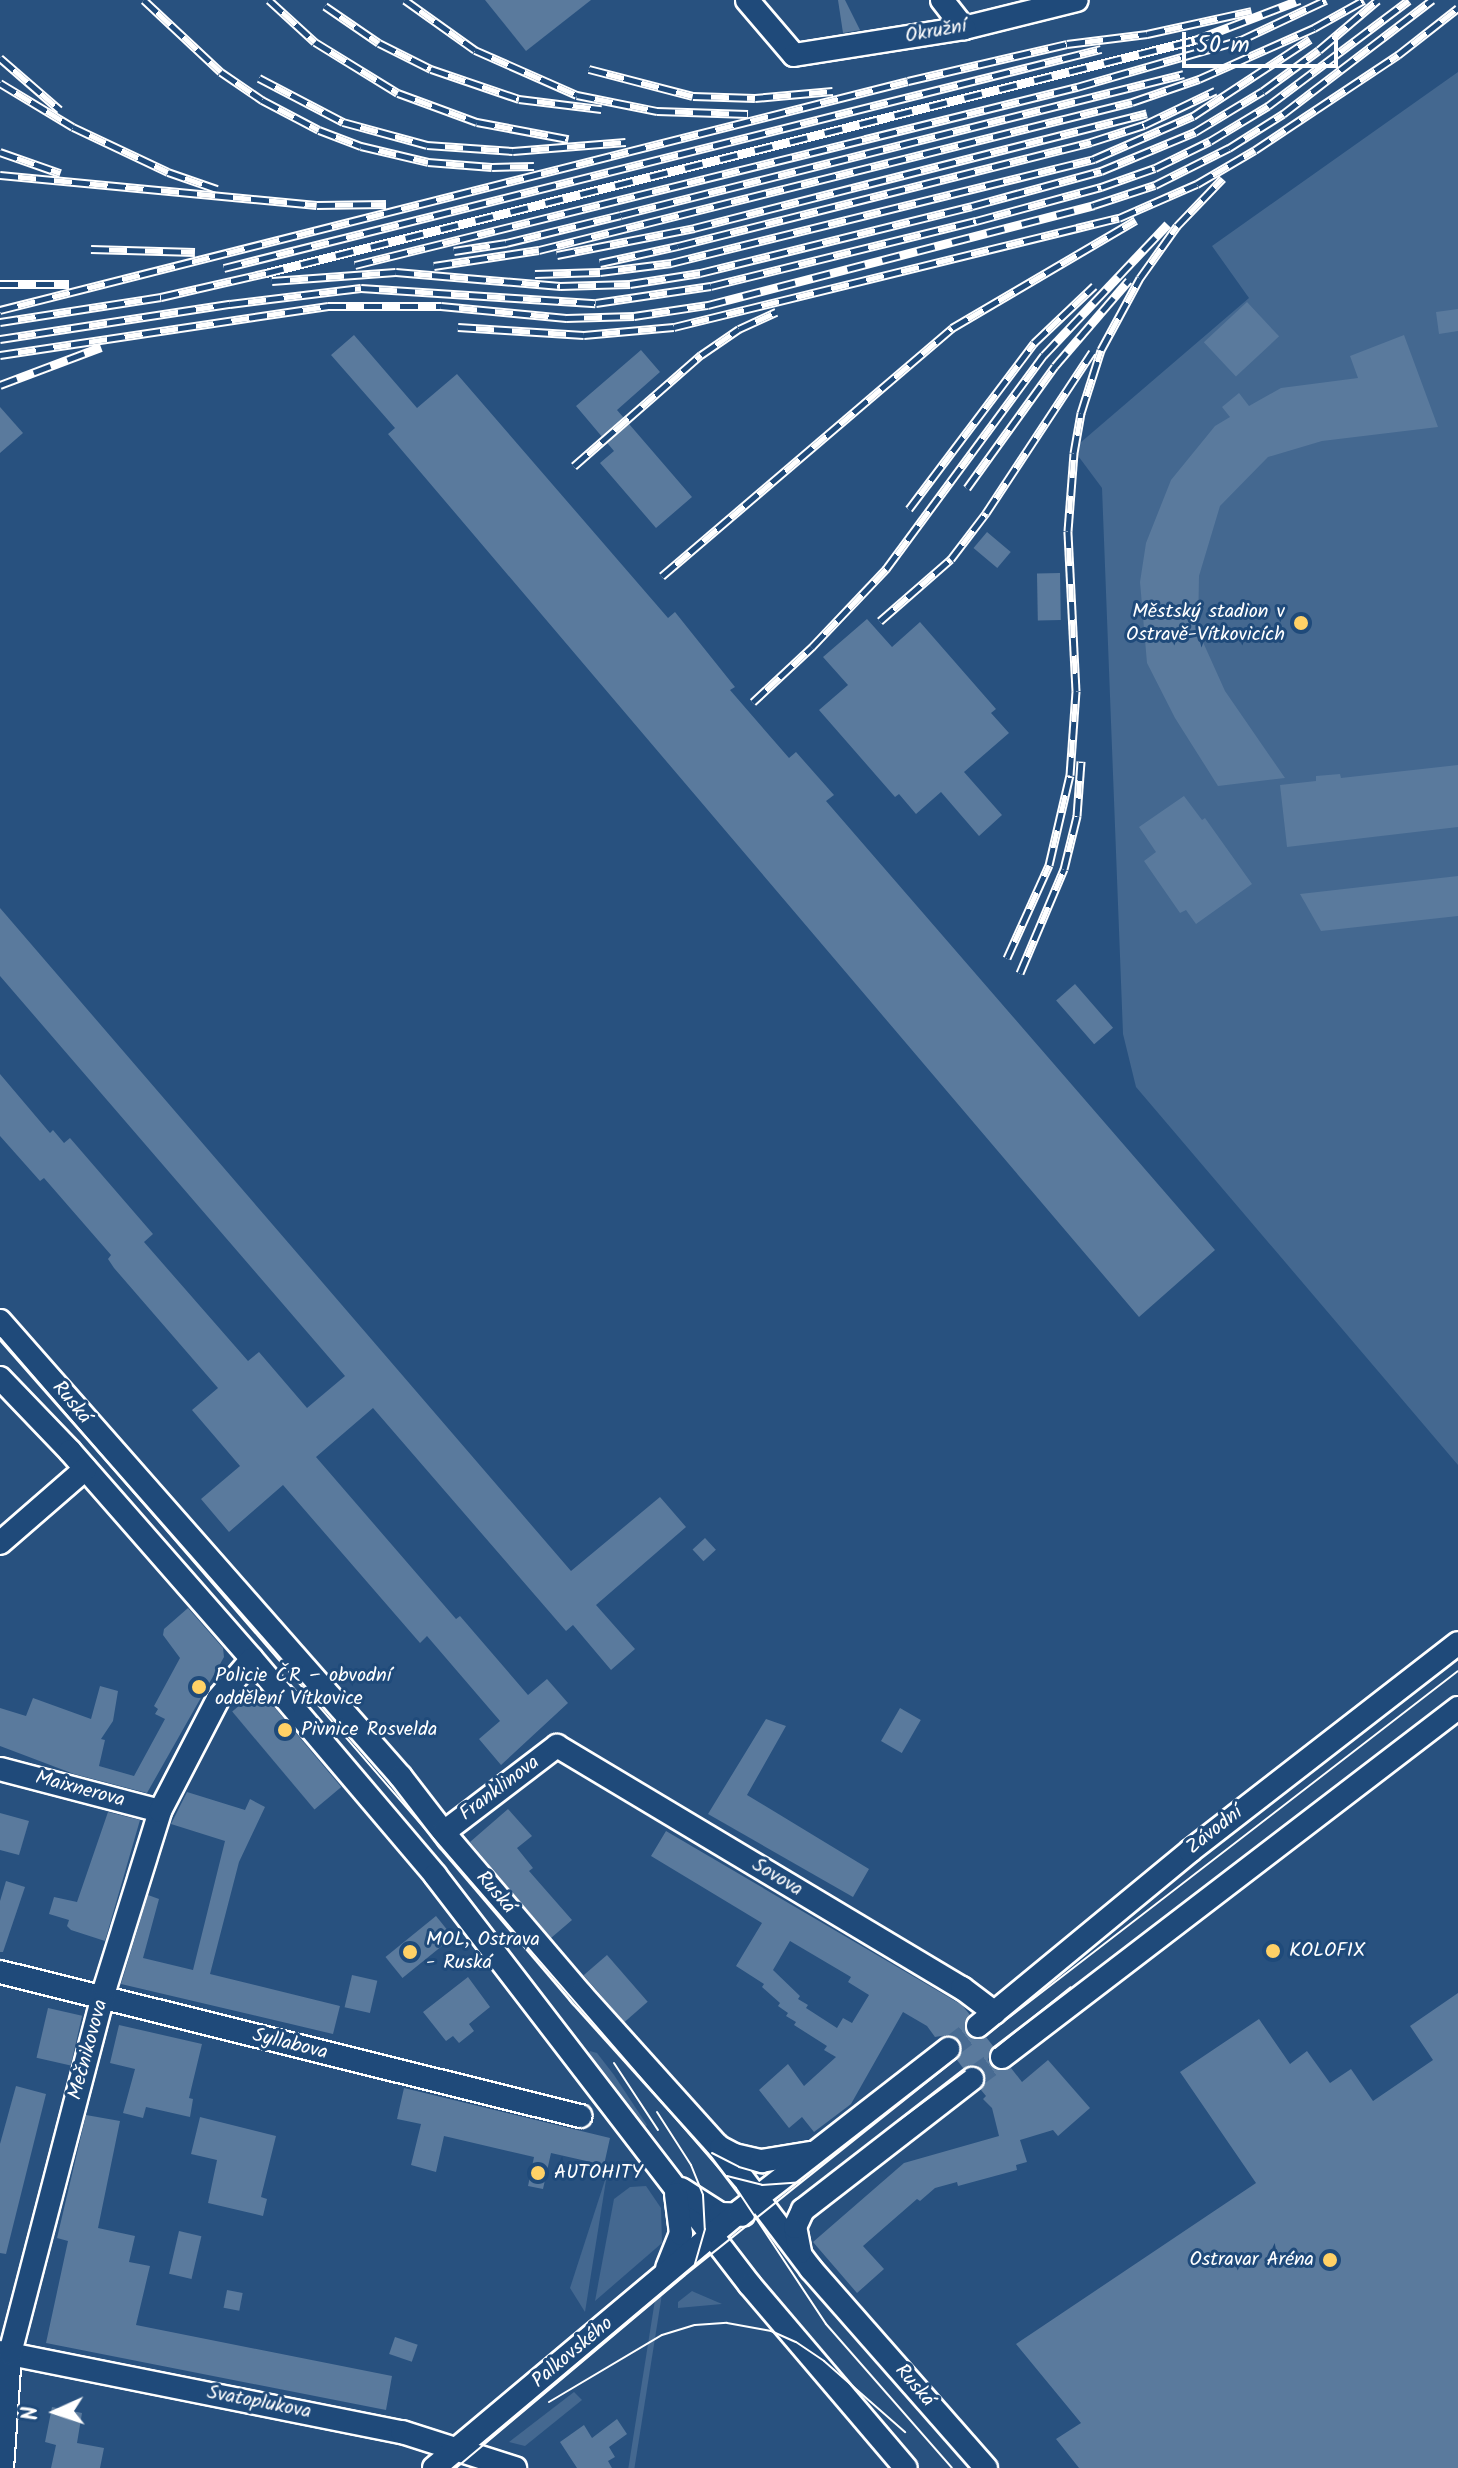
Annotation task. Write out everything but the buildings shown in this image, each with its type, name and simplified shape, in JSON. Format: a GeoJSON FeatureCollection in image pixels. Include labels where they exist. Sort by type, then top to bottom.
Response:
{"type":"FeatureCollection","features":[{"type":"Feature","properties":{"kind":"street","name":"Okružní"},"geometry":{"type":"LineString","coordinates":[[747,0],[794,55],[964,28],[1077,0]]}},
{"type":"Feature","properties":{"kind":"street"},"geometry":{"type":"LineString","coordinates":[[942,0],[964,28]]}},
{"type":"Feature","properties":{"kind":"street","name":"Ruská"},"geometry":{"type":"LineString","coordinates":[[0,1321],[401,1777],[581,1994],[718,2146],[801,2256],[986,2468]]}},
{"type":"Feature","properties":{"kind":"street","name":"Ruská"},"geometry":{"type":"LineString","coordinates":[[0,1378],[85,1469],[252,1659],[435,1875],[711,2235],[906,2468]]}},
{"type":"Feature","properties":{"kind":"street"},"geometry":{"type":"LineString","coordinates":[[0,1543],[85,1469]]}},
{"type":"Feature","properties":{"kind":"street","name":"Závodní"},"geometry":{"type":"LineString","coordinates":[[986,2020],[1190,1851],[1458,1643]]}},
{"type":"Feature","properties":{"kind":"street","name":"Mečnikovova"},"geometry":{"type":"LineString","coordinates":[[2,2468],[5,2352],[102,1999],[160,1811],[218,1699],[252,1659]]}},
{"type":"Feature","properties":{"kind":"street"},"geometry":{"type":"LineString","coordinates":[[1002,2057],[1458,1708]]}},
{"type":"Feature","properties":{"kind":"street","name":"Franklinova"},"geometry":{"type":"LineString","coordinates":[[444,1832],[557,1746]]}},
{"type":"Feature","properties":{"kind":"street","name":"Sovova"},"geometry":{"type":"LineString","coordinates":[[557,1746],[962,1988],[986,2020]]}},
{"type":"Feature","properties":{"kind":"street","name":"Maixnerova"},"geometry":{"type":"LineString","coordinates":[[0,1769],[160,1811]]}},
{"type":"Feature","properties":{"kind":"street","name":"Syllabova"},"geometry":{"type":"LineString","coordinates":[[0,1972],[580,2116]]}},
{"type":"Feature","properties":{"kind":"street"},"geometry":{"type":"LineString","coordinates":[[711,2235],[735,2215],[763,2206],[826,2144],[948,2049]]}},
{"type":"Feature","properties":{"kind":"street"},"geometry":{"type":"LineString","coordinates":[[763,2206],[789,2213],[810,2203],[972,2079]]}},
{"type":"Feature","properties":{"kind":"street"},"geometry":{"type":"LineString","coordinates":[[718,2146],[745,2159],[773,2160],[798,2157],[826,2144]]}},
{"type":"Feature","properties":{"kind":"street"},"geometry":{"type":"LineString","coordinates":[[667,2179],[714,2211],[735,2215]]}},
{"type":"Feature","properties":{"kind":"street"},"geometry":{"type":"LineString","coordinates":[[661,2278],[678,2247],[681,2224],[676,2193],[667,2179]]}},
{"type":"Feature","properties":{"kind":"street"},"geometry":{"type":"LineString","coordinates":[[801,2256],[795,2227],[810,2203]]}},
{"type":"Feature","properties":{"kind":"street","name":"Palkovského"},"geometry":{"type":"LineString","coordinates":[[434,2468],[711,2235]]}},
{"type":"Feature","properties":{"kind":"street","name":"Svatoplukova"},"geometry":{"type":"LineString","coordinates":[[5,2352],[381,2428],[457,2449],[503,2466]]}},
{"type":"Feature","properties":{"kind":"shaded area"},"geometry":{"type":"Polygon","coordinates":[[[1458,72],[1458,1465],[1136,1087],[1123,1034],[1102,488],[1073,449],[1249,298],[1212,246],[1458,72]]]}},
{"type":"Feature","properties":{"kind":"shaded area"},"geometry":{"type":"Polygon","coordinates":[[[590,2051],[597,2053],[614,2075],[647,2125],[643,2129],[588,2056],[590,2051]]]}},
{"type":"Feature","properties":{"kind":"shaded area"},"geometry":{"type":"Polygon","coordinates":[[[607,2174],[585,2312],[570,2288],[607,2174]]]}},
{"type":"Feature","properties":{"kind":"shaded area"},"geometry":{"type":"Polygon","coordinates":[[[646,2186],[661,2208],[662,2243],[595,2301],[614,2199],[630,2187],[646,2186]]]}},
{"type":"Feature","properties":{"kind":"shaded area"},"geometry":{"type":"Polygon","coordinates":[[[661,2262],[667,2263],[634,2468],[628,2468],[661,2262]]]}},
{"type":"Feature","properties":{"kind":"shaded area"},"geometry":{"type":"Polygon","coordinates":[[[692,2291],[722,2304],[678,2308],[678,2302],[692,2291]]]}},
{"type":"Feature","properties":{"kind":"shaded area"},"geometry":{"type":"Polygon","coordinates":[[[574,2392],[582,2400],[525,2446],[509,2442],[574,2392]]]}},
{"type":"Feature","properties":{"kind":"tunnel"},"geometry":{"type":"LineString","coordinates":[[948,2049],[978,2026]]}},
{"type":"Feature","properties":{"kind":"tunnel"},"geometry":{"type":"LineString","coordinates":[[972,2079],[1002,2057]]}},
{"type":"Feature","properties":{"kind":"tram line"},"geometry":{"type":"LineString","coordinates":[[0,1338],[736,2188],[826,2324],[952,2468]]}},
{"type":"Feature","properties":{"kind":"tram line"},"geometry":{"type":"LineString","coordinates":[[985,2036],[1458,1671]]}},
{"type":"Feature","properties":{"kind":"tram line"},"geometry":{"type":"LineString","coordinates":[[995,2048],[1071,1987]]}},
{"type":"Feature","properties":{"kind":"tram line"},"geometry":{"type":"LineString","coordinates":[[456,2468],[685,2275],[956,2059]]}},
{"type":"Feature","properties":{"kind":"tram line"},"geometry":{"type":"LineString","coordinates":[[614,2063],[658,2130]]}},
{"type":"Feature","properties":{"kind":"tram line"},"geometry":{"type":"LineString","coordinates":[[899,2120],[965,2071]]}},
{"type":"Feature","properties":{"kind":"tram line"},"geometry":{"type":"LineString","coordinates":[[657,2112],[691,2165],[703,2195],[705,2229],[695,2265]]}},
{"type":"Feature","properties":{"kind":"tram line"},"geometry":{"type":"LineString","coordinates":[[712,2153],[739,2167],[763,2174]]}},
{"type":"Feature","properties":{"kind":"tram line"},"geometry":{"type":"LineString","coordinates":[[727,2176],[762,2185],[801,2182]]}},
{"type":"Feature","properties":{"kind":"tram line"},"geometry":{"type":"LineString","coordinates":[[549,2402],[662,2335],[695,2325],[727,2323],[771,2331],[796,2342],[824,2361],[905,2432]]}},
{"type":"Feature","properties":{"kind":"railway"},"geometry":{"type":"LineString","coordinates":[[144,0],[221,72],[262,100],[319,130],[361,146],[428,162],[492,167],[534,166]]}},
{"type":"Feature","properties":{"kind":"railway"},"geometry":{"type":"LineString","coordinates":[[269,0],[315,42],[398,93],[477,122],[568,139]]}},
{"type":"Feature","properties":{"kind":"railway"},"geometry":{"type":"LineString","coordinates":[[405,0],[475,50],[577,95],[657,111],[748,114]]}},
{"type":"Feature","properties":{"kind":"railway"},"geometry":{"type":"LineString","coordinates":[[0,322],[161,297],[266,273],[1195,40],[1300,0]]}},
{"type":"Feature","properties":{"kind":"railway"},"geometry":{"type":"LineString","coordinates":[[355,265],[1077,87],[1241,40],[1326,0]]}},
{"type":"Feature","properties":{"kind":"railway"},"geometry":{"type":"LineString","coordinates":[[434,266],[539,250],[1132,102],[1199,79],[1314,28],[1364,0]]}},
{"type":"Feature","properties":{"kind":"railway"},"geometry":{"type":"LineString","coordinates":[[272,281],[396,272],[560,286],[630,284],[700,273],[972,206],[1101,171],[1195,132],[1263,91],[1319,50],[1378,0]]}},
{"type":"Feature","properties":{"kind":"railway"},"geometry":{"type":"LineString","coordinates":[[0,339],[230,304],[361,288],[596,303],[711,286],[976,221],[1101,187],[1155,168],[1210,141],[1268,106],[1409,0]]}},
{"type":"Feature","properties":{"kind":"railway"},"geometry":{"type":"LineString","coordinates":[[0,355],[328,306],[441,306],[566,318],[634,316],[708,305],[1094,205],[1155,185],[1229,148],[1283,114],[1432,0]]}},
{"type":"Feature","properties":{"kind":"railway"},"geometry":{"type":"LineString","coordinates":[[325,6],[379,43],[431,69],[519,99],[601,109]]}},
{"type":"Feature","properties":{"kind":"railway"},"geometry":{"type":"LineString","coordinates":[[458,327],[584,335],[674,327],[1119,218],[1197,184],[1255,150],[1398,55],[1458,8]]}},
{"type":"Feature","properties":{"kind":"railway"},"geometry":{"type":"LineString","coordinates":[[0,310],[908,81],[1067,44],[1147,34],[1252,11]]}},
{"type":"Feature","properties":{"kind":"railway"},"geometry":{"type":"LineString","coordinates":[[535,274],[600,272],[671,263],[1094,159],[1193,116],[1310,39]]}},
{"type":"Feature","properties":{"kind":"railway"},"geometry":{"type":"LineString","coordinates":[[224,268],[1101,49]]}},
{"type":"Feature","properties":{"kind":"railway"},"geometry":{"type":"LineString","coordinates":[[0,58],[60,110]]}},
{"type":"Feature","properties":{"kind":"railway"},"geometry":{"type":"LineString","coordinates":[[589,69],[693,96],[755,98],[833,91]]}},
{"type":"Feature","properties":{"kind":"railway"},"geometry":{"type":"LineString","coordinates":[[454,251],[506,243],[1184,74]]}},
{"type":"Feature","properties":{"kind":"railway"},"geometry":{"type":"LineString","coordinates":[[259,78],[343,122],[427,145],[513,151],[626,142]]}},
{"type":"Feature","properties":{"kind":"railway"},"geometry":{"type":"LineString","coordinates":[[0,83],[73,127],[168,172],[217,189]]}},
{"type":"Feature","properties":{"kind":"railway"},"geometry":{"type":"LineString","coordinates":[[600,263],[1091,142],[1144,125],[1215,91]]}},
{"type":"Feature","properties":{"kind":"railway"},"geometry":{"type":"LineString","coordinates":[[557,255],[694,228],[1147,113]]}},
{"type":"Feature","properties":{"kind":"railway"},"geometry":{"type":"LineString","coordinates":[[0,152],[60,173]]}},
{"type":"Feature","properties":{"kind":"railway"},"geometry":{"type":"LineString","coordinates":[[0,175],[317,205],[386,204]]}},
{"type":"Feature","properties":{"kind":"railway"},"geometry":{"type":"LineString","coordinates":[[1007,958],[1049,865],[1070,775],[1076,691],[1068,531],[1074,453],[1081,413],[1101,350],[1140,278],[1177,226],[1223,178]]}},
{"type":"Feature","properties":{"kind":"railway"},"geometry":{"type":"LineString","coordinates":[[662,576],[952,328],[1136,220]]}},
{"type":"Feature","properties":{"kind":"railway"},"geometry":{"type":"LineString","coordinates":[[753,702],[812,647],[886,569],[1044,355],[1168,224]]}},
{"type":"Feature","properties":{"kind":"railway"},"geometry":{"type":"LineString","coordinates":[[91,249],[195,252]]}},
{"type":"Feature","properties":{"kind":"railway"},"geometry":{"type":"LineString","coordinates":[[967,488],[1055,366],[1129,280]]}},
{"type":"Feature","properties":{"kind":"railway"},"geometry":{"type":"LineString","coordinates":[[0,284],[69,284]]}},
{"type":"Feature","properties":{"kind":"railway"},"geometry":{"type":"LineString","coordinates":[[909,509],[1034,343],[1094,286]]}},
{"type":"Feature","properties":{"kind":"railway"},"geometry":{"type":"LineString","coordinates":[[574,466],[701,355],[739,329],[776,312]]}},
{"type":"Feature","properties":{"kind":"railway"},"geometry":{"type":"LineString","coordinates":[[0,385],[101,347]]}},
{"type":"Feature","properties":{"kind":"railway"},"geometry":{"type":"LineString","coordinates":[[880,621],[951,559],[986,513],[1092,352]]}},
{"type":"Feature","properties":{"kind":"railway"},"geometry":{"type":"LineString","coordinates":[[1020,973],[1064,869],[1077,816],[1081,761]]}},
{"type":"Feature","properties":{"kind":"place","name":"Městský stadion v Ostravě-Vítkovicích"},"geometry":{"type":"Point","coordinates":[1301,623]}},
{"type":"Feature","properties":{"kind":"place","name":"Policie ČR – obvodní oddělení Vítkovice"},"geometry":{"type":"Point","coordinates":[199,1687]}},
{"type":"Feature","properties":{"kind":"place","name":"Pivnice Rosvelda"},"geometry":{"type":"Point","coordinates":[285,1730]}},
{"type":"Feature","properties":{"kind":"place","name":"KOLOFIX"},"geometry":{"type":"Point","coordinates":[1273,1951]}},
{"type":"Feature","properties":{"kind":"place","name":"MOL, Ostrava - Ruská"},"geometry":{"type":"Point","coordinates":[410,1952]}},
{"type":"Feature","properties":{"kind":"place","name":"AUTOHITY"},"geometry":{"type":"Point","coordinates":[538,2173]}},
{"type":"Feature","properties":{"kind":"place","name":"Ostravar Aréna"},"geometry":{"type":"Point","coordinates":[1330,2260]}}]}
